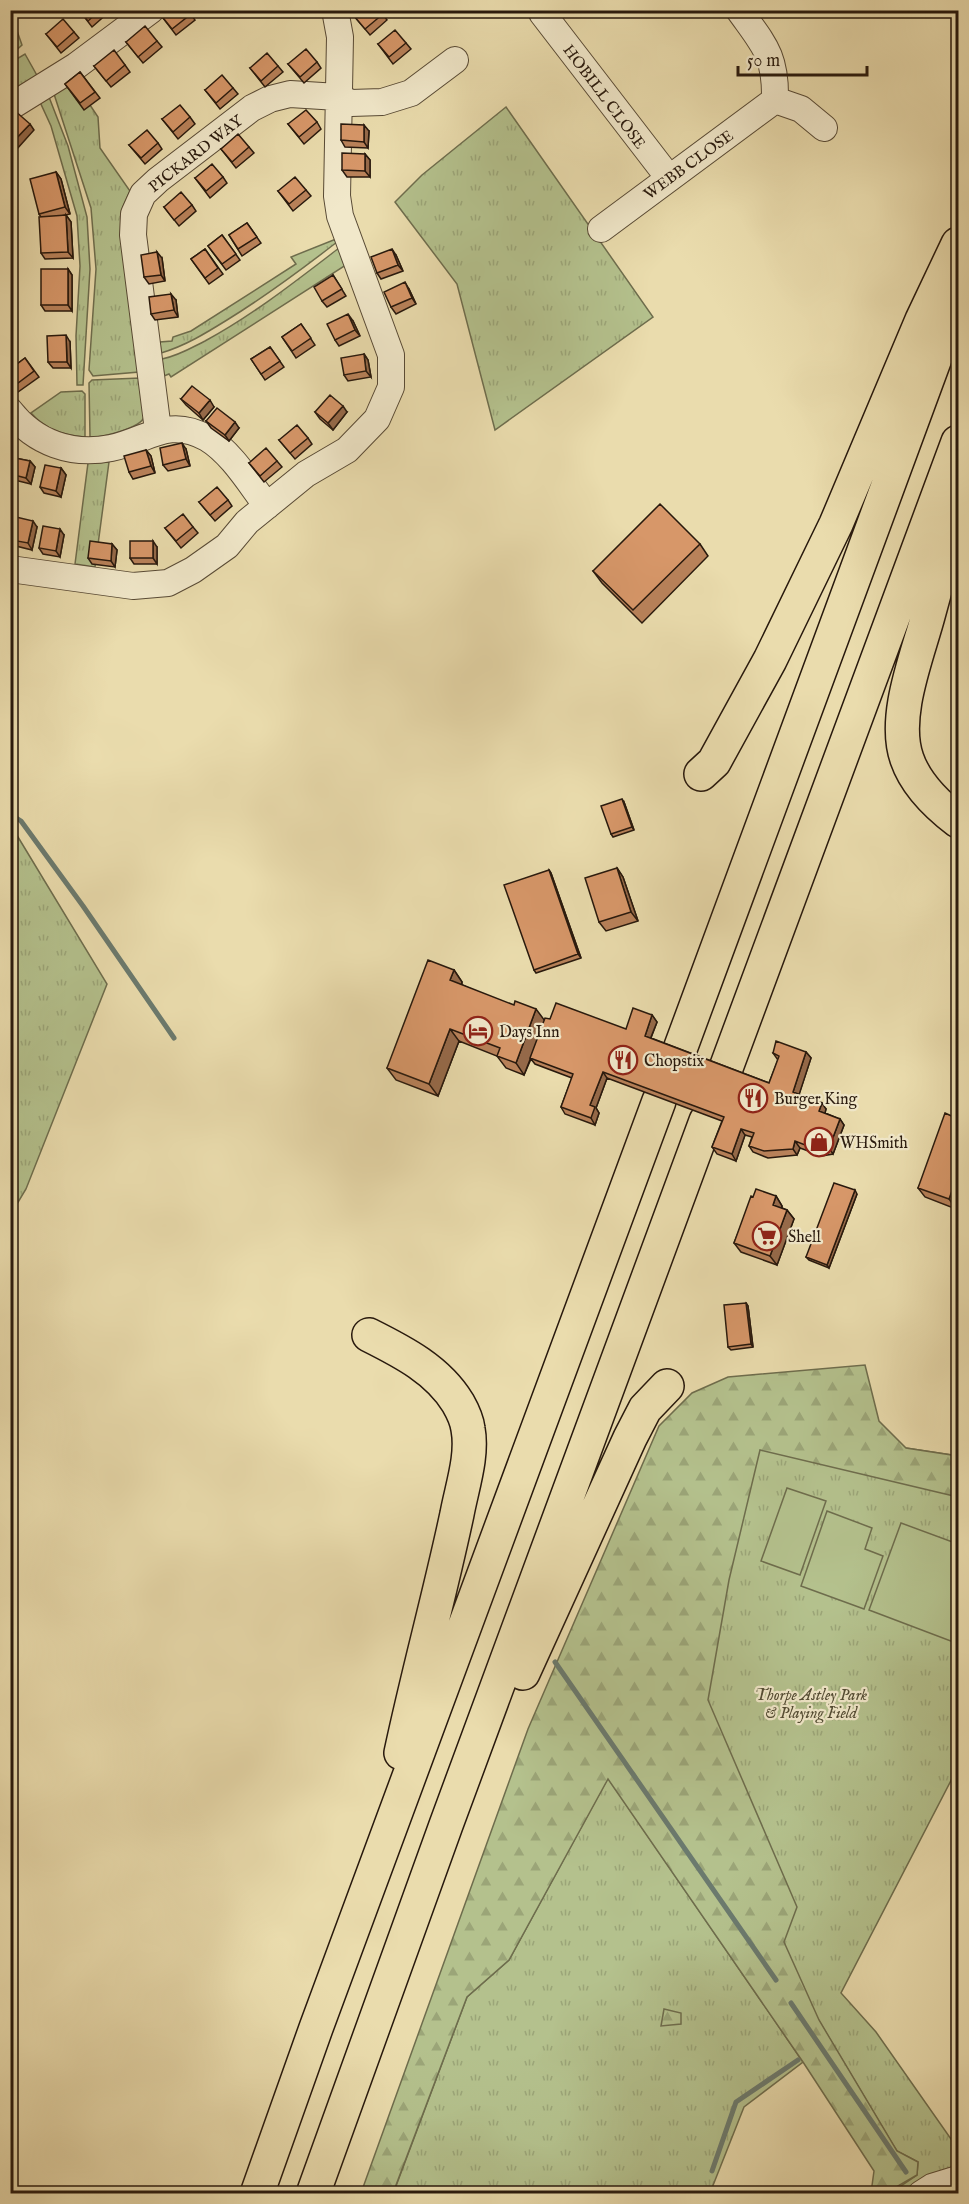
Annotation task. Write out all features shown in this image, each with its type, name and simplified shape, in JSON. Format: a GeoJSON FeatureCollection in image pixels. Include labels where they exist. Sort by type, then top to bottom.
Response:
{"type":"FeatureCollection","features":[{"type":"Feature","properties":{"kind":"highway"},"geometry":{"type":"LineString","coordinates":[[701,774],[714,762],[770,660],[836,524],[922,320],[958,244]]}},
{"type":"Feature","properties":{"kind":"highway"},"geometry":{"type":"LineString","coordinates":[[679,1052],[958,296]]}},
{"type":"Feature","properties":{"kind":"highway"},"geometry":{"type":"LineString","coordinates":[[726,1068],[958,442]]}},
{"type":"Feature","properties":{"kind":"highway"},"geometry":{"type":"LineString","coordinates":[[958,506],[908,689],[902,728],[907,758],[922,787],[958,821]]}},
{"type":"Feature","properties":{"kind":"highway"},"geometry":{"type":"LineString","coordinates":[[257,2193],[659,1101]]}},
{"type":"Feature","properties":{"kind":"highway"},"geometry":{"type":"LineString","coordinates":[[313,2193],[706,1121]]}},
{"type":"Feature","properties":{"kind":"highway"},"geometry":{"type":"LineString","coordinates":[[369,1335],[414,1359],[439,1379],[458,1404],[468,1428],[468,1460],[442,1587],[412,1700],[379,1861]]}},
{"type":"Feature","properties":{"kind":"highway"},"geometry":{"type":"LineString","coordinates":[[446,1825],[527,1664],[630,1438],[645,1409],[667,1386]]}},
{"type":"Feature","properties":{"kind":"street"},"geometry":{"type":"LineString","coordinates":[[10,107],[76,66],[151,10]]}},
{"type":"Feature","properties":{"kind":"street"},"geometry":{"type":"LineString","coordinates":[[10,569],[133,586],[168,584],[193,570],[226,546],[247,522],[306,474],[347,450],[377,419],[391,387],[391,356],[340,216],[336,196],[339,36],[338,18],[334,10]]}},
{"type":"Feature","properties":{"kind":"street"},"geometry":{"type":"LineString","coordinates":[[739,10],[766,47],[772,60],[775,100],[801,109],[824,128]]}},
{"type":"Feature","properties":{"kind":"street","name":"HOBILL CLOSE"},"geometry":{"type":"LineString","coordinates":[[542,14],[669,178]]}},
{"type":"Feature","properties":{"kind":"street","name":"PICKARD WAY"},"geometry":{"type":"LineString","coordinates":[[158,430],[133,235],[134,214],[143,194],[252,108],[270,99],[290,94],[338,97],[351,103],[382,102],[411,93],[455,60]]}},
{"type":"Feature","properties":{"kind":"street","name":"WEBB CLOSE"},"geometry":{"type":"LineString","coordinates":[[601,229],[775,100]]}},
{"type":"Feature","properties":{"kind":"street"},"geometry":{"type":"LineString","coordinates":[[10,411],[33,435],[52,444],[86,452],[113,448],[158,430],[174,429],[207,438],[223,451],[267,506]]}},
{"type":"Feature","properties":{"kind":"street"},"geometry":{"type":"LineString","coordinates":[[921,2193],[958,2179]]}},
{"type":"Feature","properties":{"kind":"green space"},"geometry":{"type":"Polygon","coordinates":[[[16,28],[22,45],[11,55],[12,29],[16,28]]]}},
{"type":"Feature","properties":{"kind":"green space"},"geometry":{"type":"Polygon","coordinates":[[[25,54],[39,79],[10,99],[10,63],[25,54]]]}},
{"type":"Feature","properties":{"kind":"green space"},"geometry":{"type":"Polygon","coordinates":[[[74,81],[98,117],[100,148],[130,191],[123,207],[121,233],[139,372],[93,376],[89,370],[96,269],[91,208],[54,94],[74,81]]]}},
{"type":"Feature","properties":{"kind":"green space"},"geometry":{"type":"Polygon","coordinates":[[[49,97],[68,146],[87,217],[90,269],[83,385],[77,385],[76,336],[80,266],[77,216],[51,126],[40,102],[49,97]]]}},
{"type":"Feature","properties":{"kind":"green space"},"geometry":{"type":"Polygon","coordinates":[[[506,107],[653,317],[495,430],[457,284],[395,202],[422,175],[506,107]]]}},
{"type":"Feature","properties":{"kind":"green space"},"geometry":{"type":"Polygon","coordinates":[[[336,239],[337,242],[310,263],[241,311],[195,339],[161,353],[160,342],[172,341],[173,337],[191,331],[296,264],[291,257],[336,239]]]}},
{"type":"Feature","properties":{"kind":"green space"},"geometry":{"type":"Polygon","coordinates":[[[339,248],[346,265],[171,377],[169,374],[164,376],[162,359],[174,356],[223,331],[274,297],[339,248]]]}},
{"type":"Feature","properties":{"kind":"green space"},"geometry":{"type":"Polygon","coordinates":[[[140,378],[144,409],[144,417],[141,421],[120,432],[90,437],[89,383],[92,380],[140,378]]]}},
{"type":"Feature","properties":{"kind":"green space"},"geometry":{"type":"Polygon","coordinates":[[[82,391],[85,394],[85,437],[55,431],[31,413],[61,392],[82,391]]]}},
{"type":"Feature","properties":{"kind":"green space"},"geometry":{"type":"Polygon","coordinates":[[[109,462],[95,567],[75,564],[88,463],[109,462]]]}},
{"type":"Feature","properties":{"kind":"green space"},"geometry":{"type":"Polygon","coordinates":[[[18,837],[107,984],[26,1189],[11,1214],[10,845],[18,837]]]}},
{"type":"Feature","properties":{"kind":"green space"},"geometry":{"type":"Polygon","coordinates":[[[865,1365],[879,1421],[906,1448],[958,1456],[958,1497],[760,1450],[729,1580],[708,1700],[797,1907],[784,1942],[819,2020],[897,2151],[918,2162],[917,2175],[886,2193],[871,2193],[874,2171],[803,2062],[608,1779],[509,1960],[467,1997],[393,2193],[361,2193],[528,1729],[659,1426],[692,1393],[728,1377],[865,1365]]]}},
{"type":"Feature","properties":{"kind":"green space","name":"Thorpe Astley Park & Playing Field"},"geometry":{"type":"Polygon","coordinates":[[[730,1435],[906,1448],[958,1456],[958,1767],[841,1993],[876,2032],[958,2149],[958,2193],[902,2193],[898,2188],[917,2175],[918,2162],[897,2151],[893,2145],[797,1984],[646,1710],[730,1435]]]}},
{"type":"Feature","properties":{"kind":"green space"},"geometry":{"type":"Polygon","coordinates":[[[787,1488],[826,1501],[800,1575],[761,1561],[787,1488]]]}},
{"type":"Feature","properties":{"kind":"green space"},"geometry":{"type":"Polygon","coordinates":[[[827,1511],[872,1528],[865,1549],[883,1556],[864,1609],[801,1586],[827,1511]]]}},
{"type":"Feature","properties":{"kind":"green space"},"geometry":{"type":"Polygon","coordinates":[[[901,1523],[958,1544],[958,1634],[956,1643],[869,1610],[901,1523]]]}},
{"type":"Feature","properties":{"kind":"green space"},"geometry":{"type":"Polygon","coordinates":[[[608,1778],[803,2062],[744,2107],[710,2193],[393,2194],[467,1997],[509,1960],[608,1778]]]}},
{"type":"Feature","properties":{"kind":"green space"},"geometry":{"type":"Polygon","coordinates":[[[664,2009],[681,2013],[681,2024],[661,2026],[664,2009]]]}},
{"type":"Feature","properties":{"kind":"building"},"geometry":{"type":"Polygon","coordinates":[[[79,10],[100,10],[88,21],[79,10]]]}},
{"type":"Feature","properties":{"kind":"building"},"geometry":{"type":"Polygon","coordinates":[[[165,10],[188,10],[191,14],[172,29],[160,14],[165,10]]]}},
{"type":"Feature","properties":{"kind":"building"},"geometry":{"type":"Polygon","coordinates":[[[360,10],[380,10],[383,14],[365,29],[354,16],[360,10]]]}},
{"type":"Feature","properties":{"kind":"building"},"geometry":{"type":"Polygon","coordinates":[[[63,19],[74,32],[57,47],[46,34],[63,19]]]}},
{"type":"Feature","properties":{"kind":"building"},"geometry":{"type":"Polygon","coordinates":[[[145,26],[157,41],[138,57],[126,42],[145,26]]]}},
{"type":"Feature","properties":{"kind":"building"},"geometry":{"type":"Polygon","coordinates":[[[395,30],[406,43],[389,57],[378,44],[395,30]]]}},
{"type":"Feature","properties":{"kind":"building"},"geometry":{"type":"Polygon","coordinates":[[[306,49],[317,62],[300,77],[288,64],[306,49]]]}},
{"type":"Feature","properties":{"kind":"building"},"geometry":{"type":"Polygon","coordinates":[[[114,50],[125,65],[106,81],[94,66],[114,50]]]}},
{"type":"Feature","properties":{"kind":"building"},"geometry":{"type":"Polygon","coordinates":[[[267,53],[278,66],[261,81],[250,68],[267,53]]]}},
{"type":"Feature","properties":{"kind":"building"},"geometry":{"type":"Polygon","coordinates":[[[80,72],[95,92],[80,103],[65,84],[80,72]]]}},
{"type":"Feature","properties":{"kind":"building"},"geometry":{"type":"Polygon","coordinates":[[[222,75],[233,88],[216,103],[205,90],[222,75]]]}},
{"type":"Feature","properties":{"kind":"building"},"geometry":{"type":"Polygon","coordinates":[[[180,105],[190,117],[173,132],[162,119],[180,105]]]}},
{"type":"Feature","properties":{"kind":"building"},"geometry":{"type":"Polygon","coordinates":[[[14,110],[30,124],[11,144],[10,113],[14,110]]]}},
{"type":"Feature","properties":{"kind":"building"},"geometry":{"type":"Polygon","coordinates":[[[306,110],[317,122],[299,137],[288,124],[306,110]]]}},
{"type":"Feature","properties":{"kind":"building"},"geometry":{"type":"Polygon","coordinates":[[[341,124],[364,125],[364,142],[341,140],[341,124]]]}},
{"type":"Feature","properties":{"kind":"building"},"geometry":{"type":"Polygon","coordinates":[[[147,130],[158,143],[141,158],[129,145],[147,130]]]}},
{"type":"Feature","properties":{"kind":"building"},"geometry":{"type":"Polygon","coordinates":[[[238,134],[249,147],[232,162],[221,149],[238,134]]]}},
{"type":"Feature","properties":{"kind":"building"},"geometry":{"type":"Polygon","coordinates":[[[342,153],[365,154],[365,171],[342,170],[342,153]]]}},
{"type":"Feature","properties":{"kind":"building"},"geometry":{"type":"Polygon","coordinates":[[[212,164],[223,177],[206,191],[195,178],[212,164]]]}},
{"type":"Feature","properties":{"kind":"building"},"geometry":{"type":"Polygon","coordinates":[[[56,172],[65,207],[39,214],[30,179],[56,172]]]}},
{"type":"Feature","properties":{"kind":"building"},"geometry":{"type":"Polygon","coordinates":[[[295,177],[306,190],[289,204],[278,191],[295,177]]]}},
{"type":"Feature","properties":{"kind":"building"},"geometry":{"type":"Polygon","coordinates":[[[181,192],[192,205],[174,220],[164,207],[181,192]]]}},
{"type":"Feature","properties":{"kind":"building"},"geometry":{"type":"Polygon","coordinates":[[[66,215],[68,252],[41,253],[39,217],[66,215]]]}},
{"type":"Feature","properties":{"kind":"building"},"geometry":{"type":"Polygon","coordinates":[[[247,223],[257,237],[238,249],[229,235],[247,223]]]}},
{"type":"Feature","properties":{"kind":"building"},"geometry":{"type":"Polygon","coordinates":[[[222,235],[236,254],[222,264],[208,246],[222,235]]]}},
{"type":"Feature","properties":{"kind":"building"},"geometry":{"type":"Polygon","coordinates":[[[205,249],[218,268],[205,278],[191,259],[205,249]]]}},
{"type":"Feature","properties":{"kind":"building"},"geometry":{"type":"Polygon","coordinates":[[[392,249],[398,265],[377,273],[371,257],[392,249]]]}},
{"type":"Feature","properties":{"kind":"building"},"geometry":{"type":"Polygon","coordinates":[[[157,252],[161,275],[144,277],[141,255],[157,252]]]}},
{"type":"Feature","properties":{"kind":"building"},"geometry":{"type":"Polygon","coordinates":[[[41,269],[68,269],[68,305],[41,305],[41,269]]]}},
{"type":"Feature","properties":{"kind":"building"},"geometry":{"type":"Polygon","coordinates":[[[333,275],[342,289],[322,301],[314,287],[333,275]]]}},
{"type":"Feature","properties":{"kind":"building"},"geometry":{"type":"Polygon","coordinates":[[[405,282],[412,298],[391,307],[384,292],[405,282]]]}},
{"type":"Feature","properties":{"kind":"building"},"geometry":{"type":"Polygon","coordinates":[[[171,294],[174,310],[151,314],[149,297],[171,294]]]}},
{"type":"Feature","properties":{"kind":"building"},"geometry":{"type":"Polygon","coordinates":[[[348,314],[355,330],[335,340],[327,324],[348,314]]]}},
{"type":"Feature","properties":{"kind":"building"},"geometry":{"type":"Polygon","coordinates":[[[301,324],[311,338],[292,351],[282,337],[301,324]]]}},
{"type":"Feature","properties":{"kind":"building"},"geometry":{"type":"Polygon","coordinates":[[[66,335],[67,362],[48,362],[47,336],[66,335]]]}},
{"type":"Feature","properties":{"kind":"building"},"geometry":{"type":"Polygon","coordinates":[[[270,347],[280,361],[261,374],[251,359],[270,347]]]}},
{"type":"Feature","properties":{"kind":"building"},"geometry":{"type":"Polygon","coordinates":[[[364,354],[366,371],[344,375],[341,358],[364,354]]]}},
{"type":"Feature","properties":{"kind":"building"},"geometry":{"type":"Polygon","coordinates":[[[10,356],[17,364],[25,358],[34,371],[14,386],[10,382],[10,356]]]}},
{"type":"Feature","properties":{"kind":"building"},"geometry":{"type":"Polygon","coordinates":[[[192,386],[210,400],[199,413],[181,399],[192,386]]]}},
{"type":"Feature","properties":{"kind":"building"},"geometry":{"type":"Polygon","coordinates":[[[330,395],[343,406],[328,423],[315,412],[330,395]]]}},
{"type":"Feature","properties":{"kind":"building"},"geometry":{"type":"Polygon","coordinates":[[[217,408],[235,422],[225,435],[206,421],[217,408]]]}},
{"type":"Feature","properties":{"kind":"building"},"geometry":{"type":"Polygon","coordinates":[[[297,425],[308,438],[290,453],[279,440],[297,425]]]}},
{"type":"Feature","properties":{"kind":"building"},"geometry":{"type":"Polygon","coordinates":[[[182,443],[186,459],[163,465],[160,448],[182,443]]]}},
{"type":"Feature","properties":{"kind":"building"},"geometry":{"type":"Polygon","coordinates":[[[266,448],[277,461],[260,476],[249,463],[266,448]]]}},
{"type":"Feature","properties":{"kind":"building"},"geometry":{"type":"Polygon","coordinates":[[[146,450],[151,466],[129,472],[124,456],[146,450]]]}},
{"type":"Feature","properties":{"kind":"building"},"geometry":{"type":"Polygon","coordinates":[[[10,457],[30,461],[26,478],[10,474],[10,457]]]}},
{"type":"Feature","properties":{"kind":"building"},"geometry":{"type":"Polygon","coordinates":[[[45,465],[61,468],[56,491],[40,487],[45,465]]]}},
{"type":"Feature","properties":{"kind":"building"},"geometry":{"type":"Polygon","coordinates":[[[217,487],[228,500],[210,515],[199,502],[217,487]]]}},
{"type":"Feature","properties":{"kind":"building"},"geometry":{"type":"Polygon","coordinates":[[[660,504],[700,544],[633,610],[593,571],[660,504]]]}},
{"type":"Feature","properties":{"kind":"building"},"geometry":{"type":"Polygon","coordinates":[[[183,514],[193,527],[176,541],[165,528],[183,514]]]}},
{"type":"Feature","properties":{"kind":"building"},"geometry":{"type":"Polygon","coordinates":[[[16,517],[33,521],[28,543],[11,540],[16,517]]]}},
{"type":"Feature","properties":{"kind":"building"},"geometry":{"type":"Polygon","coordinates":[[[43,526],[60,529],[56,551],[39,548],[43,526]]]}},
{"type":"Feature","properties":{"kind":"building"},"geometry":{"type":"Polygon","coordinates":[[[90,541],[112,544],[111,561],[88,558],[90,541]]]}},
{"type":"Feature","properties":{"kind":"building"},"geometry":{"type":"Polygon","coordinates":[[[130,541],[153,541],[153,558],[130,558],[130,541]]]}},
{"type":"Feature","properties":{"kind":"building"},"geometry":{"type":"Polygon","coordinates":[[[622,799],[632,827],[611,834],[601,806],[622,799]]]}},
{"type":"Feature","properties":{"kind":"building"},"geometry":{"type":"Polygon","coordinates":[[[617,868],[631,912],[599,922],[585,878],[617,868]]]}},
{"type":"Feature","properties":{"kind":"building"},"geometry":{"type":"Polygon","coordinates":[[[549,870],[578,954],[534,970],[504,885],[549,870]]]}},
{"type":"Feature","properties":{"kind":"building","name":"Days Inn"},"geometry":{"type":"Polygon","coordinates":[[[428,960],[454,970],[450,980],[514,1005],[515,1001],[536,1009],[516,1063],[497,1056],[500,1048],[450,1029],[429,1084],[387,1068],[428,960]]]}},
{"type":"Feature","properties":{"kind":"building"},"geometry":{"type":"Polygon","coordinates":[[[556,1003],[626,1029],[633,1008],[652,1015],[645,1036],[769,1083],[779,1056],[773,1053],[776,1041],[806,1052],[793,1092],[822,1103],[819,1111],[840,1119],[829,1148],[818,1150],[795,1141],[793,1149],[764,1151],[749,1146],[754,1133],[741,1129],[732,1154],[712,1147],[724,1117],[603,1072],[590,1105],[595,1107],[591,1118],[561,1107],[573,1074],[530,1058],[545,1018],[550,1019],[556,1003]]]}},
{"type":"Feature","properties":{"kind":"building"},"geometry":{"type":"Polygon","coordinates":[[[945,1113],[958,1119],[958,1174],[949,1199],[918,1188],[945,1113]]]}},
{"type":"Feature","properties":{"kind":"building"},"geometry":{"type":"Polygon","coordinates":[[[834,1183],[855,1190],[827,1265],[806,1257],[834,1183]]]}},
{"type":"Feature","properties":{"kind":"building","name":"Shell"},"geometry":{"type":"Polygon","coordinates":[[[756,1189],[776,1196],[773,1205],[787,1210],[770,1256],[734,1243],[751,1196],[753,1197],[756,1189]]]}},
{"type":"Feature","properties":{"kind":"building"},"geometry":{"type":"Polygon","coordinates":[[[746,1303],[751,1344],[728,1347],[724,1305],[746,1303]]]}},
{"type":"Feature","properties":{"kind":"waterway"},"geometry":{"type":"LineString","coordinates":[[10,814],[21,821],[174,1038]]}},
{"type":"Feature","properties":{"kind":"waterway"},"geometry":{"type":"LineString","coordinates":[[555,1662],[776,1980]]}},
{"type":"Feature","properties":{"kind":"waterway"},"geometry":{"type":"LineString","coordinates":[[791,2003],[906,2172]]}},
{"type":"Feature","properties":{"kind":"waterway"},"geometry":{"type":"LineString","coordinates":[[712,2171],[736,2102],[798,2060]]}},
{"type":"Feature","properties":{"kind":"place","name":"Days Inn"},"geometry":{"type":"Point","coordinates":[478,1031]}},
{"type":"Feature","properties":{"kind":"place","name":"Chopstix"},"geometry":{"type":"Point","coordinates":[623,1060]}},
{"type":"Feature","properties":{"kind":"place","name":"Burger King"},"geometry":{"type":"Point","coordinates":[753,1098]}},
{"type":"Feature","properties":{"kind":"place","name":"WHSmith"},"geometry":{"type":"Point","coordinates":[819,1142]}},
{"type":"Feature","properties":{"kind":"place","name":"Shell"},"geometry":{"type":"Point","coordinates":[767,1236]}}]}
